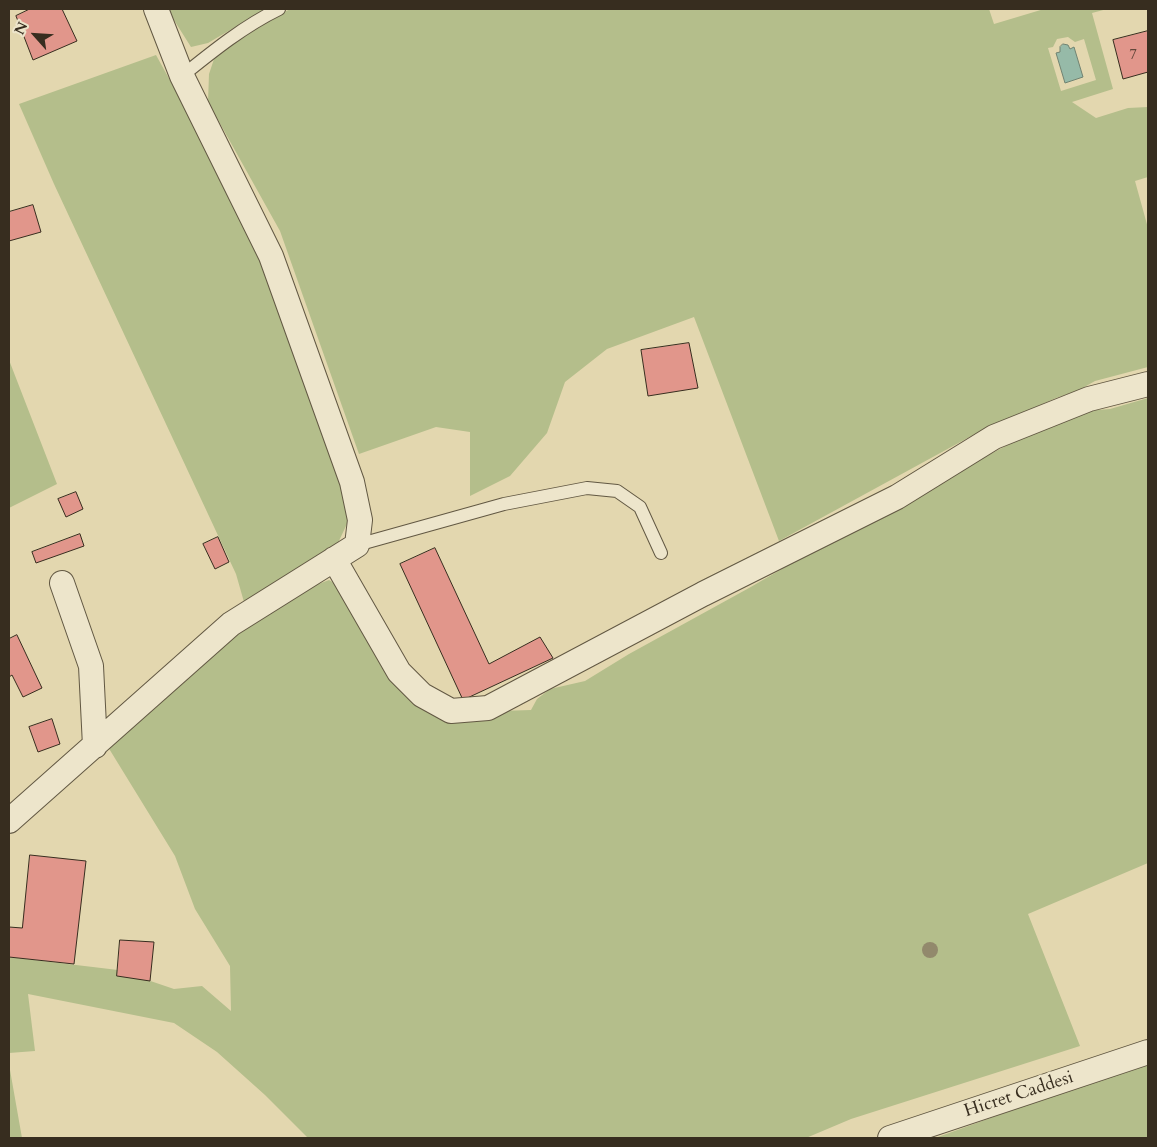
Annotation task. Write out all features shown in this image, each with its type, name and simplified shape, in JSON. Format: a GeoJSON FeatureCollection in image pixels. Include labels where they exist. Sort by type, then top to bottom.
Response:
{"type":"FeatureCollection","features":[{"type":"Feature","properties":{"kind":"street"},"geometry":{"type":"LineString","coordinates":[[9,821],[231,624],[357,545],[360,520],[352,482],[271,256],[182,76],[156,9]]}},
{"type":"Feature","properties":{"kind":"street"},"geometry":{"type":"LineString","coordinates":[[334,559],[399,672],[422,695],[451,711],[488,708],[703,594],[897,497],[994,437],[1089,399],[1148,384]]}},
{"type":"Feature","properties":{"kind":"street"},"geometry":{"type":"LineString","coordinates":[[62,583],[91,666],[95,746]]}},
{"type":"Feature","properties":{"kind":"street","name":"Hicret Caddesi"},"geometry":{"type":"LineString","coordinates":[[901,1136],[1148,1052]]}},
{"type":"Feature","properties":{"kind":"lane"},"geometry":{"type":"LineString","coordinates":[[182,76],[218,47],[261,18],[280,9]]}},
{"type":"Feature","properties":{"kind":"lane"},"geometry":{"type":"LineString","coordinates":[[357,545],[504,504],[587,488],[617,490],[640,507],[661,553]]}},
{"type":"Feature","properties":{"kind":"shaded area"},"geometry":{"type":"Polygon","coordinates":[[[167,9],[266,9],[208,43],[191,47],[167,9]]]}},
{"type":"Feature","properties":{"kind":"shaded area"},"geometry":{"type":"Polygon","coordinates":[[[291,9],[989,9],[994,24],[1044,9],[1107,9],[1092,13],[1113,89],[1072,102],[1096,118],[1128,108],[1148,107],[1148,177],[1135,181],[1148,228],[1148,367],[1095,381],[1079,390],[1056,398],[975,434],[779,541],[694,317],[607,349],[565,382],[547,433],[510,476],[470,496],[470,432],[436,427],[359,454],[280,231],[208,102],[209,74],[215,56],[264,20],[291,9]],[[1068,37],[1057,39],[1053,47],[1048,48],[1061,91],[1096,80],[1084,39],[1075,42],[1068,37]]]}},
{"type":"Feature","properties":{"kind":"shaded area"},"geometry":{"type":"Polygon","coordinates":[[[1063,44],[1068,45],[1070,49],[1074,47],[1083,77],[1065,83],[1056,53],[1060,52],[1060,47],[1063,44]]]}},
{"type":"Feature","properties":{"kind":"shaded area"},"geometry":{"type":"Polygon","coordinates":[[[156,55],[250,225],[353,511],[338,543],[244,602],[236,574],[54,184],[19,104],[156,55]]]}},
{"type":"Feature","properties":{"kind":"shaded area"},"geometry":{"type":"Polygon","coordinates":[[[9,360],[57,484],[9,508],[9,360]]]}},
{"type":"Feature","properties":{"kind":"shaded area"},"geometry":{"type":"Polygon","coordinates":[[[1148,398],[1148,863],[1028,914],[1080,1046],[851,1119],[806,1138],[308,1138],[265,1095],[217,1052],[174,1023],[28,994],[35,1051],[9,1053],[9,957],[118,970],[174,989],[202,986],[231,1011],[230,966],[195,909],[175,856],[108,747],[209,658],[264,615],[284,602],[329,580],[346,590],[436,713],[531,710],[537,699],[550,689],[585,681],[629,654],[749,588],[882,511],[1040,428],[1084,411],[1110,409],[1148,398]]]}},
{"type":"Feature","properties":{"kind":"shaded area"},"geometry":{"type":"Polygon","coordinates":[[[1148,1061],[1148,1138],[938,1138],[938,1137],[1148,1061]]]}},
{"type":"Feature","properties":{"kind":"shaded area"},"geometry":{"type":"Polygon","coordinates":[[[10,1070],[22,1138],[9,1138],[10,1070]]]}},
{"type":"Feature","properties":{"kind":"building"},"geometry":{"type":"Polygon","coordinates":[[[30,9],[62,9],[77,41],[33,60],[16,16],[30,9]]]}},
{"type":"Feature","properties":{"kind":"building"},"geometry":{"type":"Polygon","coordinates":[[[1148,31],[1148,72],[1123,79],[1113,40],[1148,31]]]}},
{"type":"Feature","properties":{"kind":"building"},"geometry":{"type":"Polygon","coordinates":[[[33,205],[41,232],[9,241],[9,212],[33,205]]]}},
{"type":"Feature","properties":{"kind":"building"},"geometry":{"type":"Polygon","coordinates":[[[689,343],[698,388],[648,396],[641,350],[689,343]]]}},
{"type":"Feature","properties":{"kind":"building"},"geometry":{"type":"Polygon","coordinates":[[[76,492],[83,509],[66,517],[58,499],[76,492]]]}},
{"type":"Feature","properties":{"kind":"building"},"geometry":{"type":"Polygon","coordinates":[[[80,534],[84,546],[36,563],[32,552],[80,534]]]}},
{"type":"Feature","properties":{"kind":"building"},"geometry":{"type":"Polygon","coordinates":[[[218,537],[229,562],[215,569],[203,544],[218,537]]]}},
{"type":"Feature","properties":{"kind":"building"},"geometry":{"type":"Polygon","coordinates":[[[435,548],[489,664],[540,637],[553,658],[463,700],[400,564],[435,548]]]}},
{"type":"Feature","properties":{"kind":"building"},"geometry":{"type":"Polygon","coordinates":[[[17,635],[42,688],[23,697],[12,675],[9,677],[9,639],[17,635]]]}},
{"type":"Feature","properties":{"kind":"building"},"geometry":{"type":"Polygon","coordinates":[[[52,719],[60,744],[38,752],[29,727],[52,719]]]}},
{"type":"Feature","properties":{"kind":"building"},"geometry":{"type":"Polygon","coordinates":[[[30,855],[86,861],[74,964],[9,957],[9,927],[22,928],[30,855]]]}},
{"type":"Feature","properties":{"kind":"building"},"geometry":{"type":"Polygon","coordinates":[[[120,940],[154,942],[150,981],[117,976],[120,940]]]}}]}
